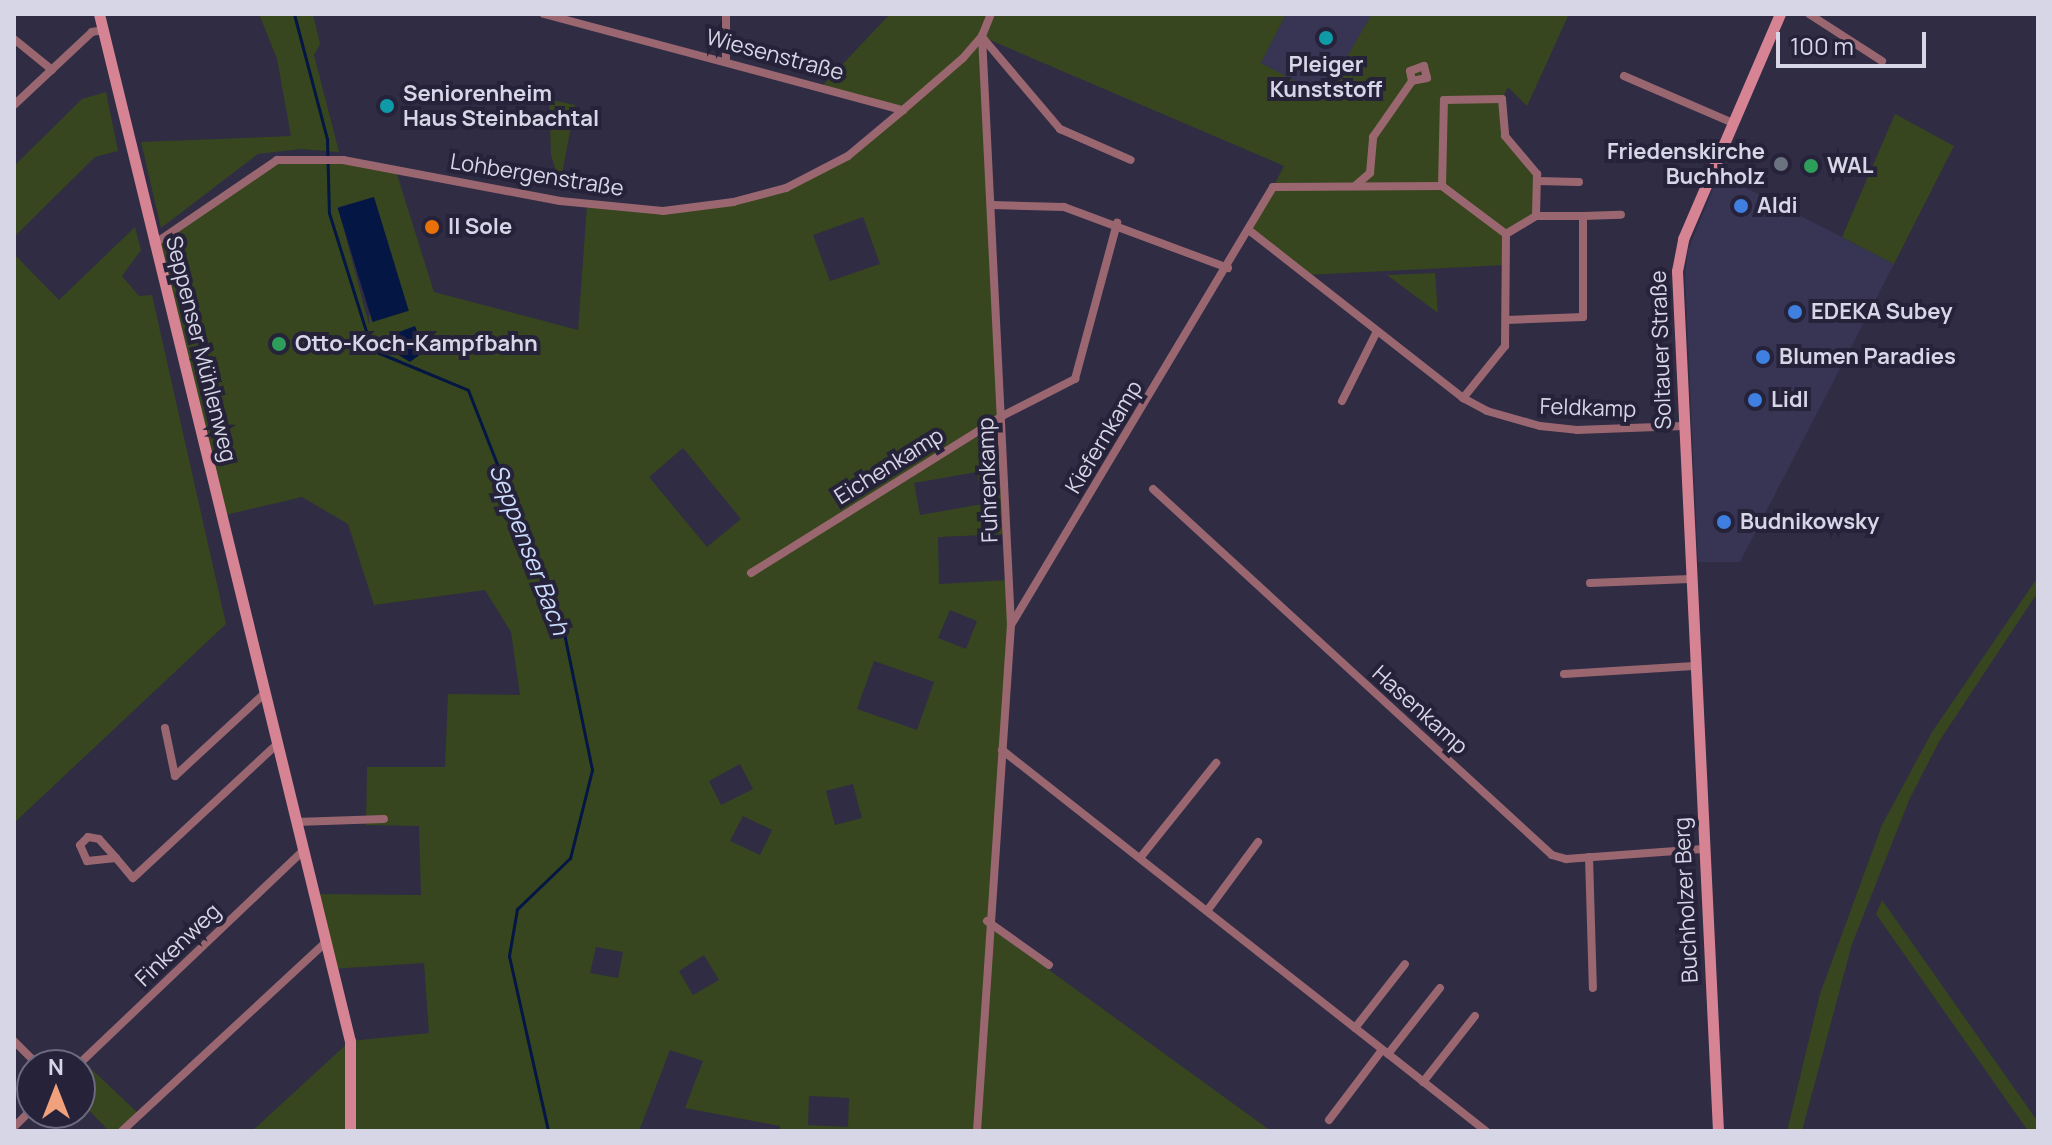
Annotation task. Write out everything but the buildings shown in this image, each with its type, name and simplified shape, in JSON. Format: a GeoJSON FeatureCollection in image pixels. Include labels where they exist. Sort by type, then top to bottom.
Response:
{"type":"FeatureCollection","features":[{"type":"Feature","properties":{"kind":"street","name":"Seppenser Mühlenweg"},"geometry":{"type":"LineString","coordinates":[[99,14],[350,1041],[350,1131]]}},
{"type":"Feature","properties":{"kind":"street","name":"Wiesenstraße"},"geometry":{"type":"LineString","coordinates":[[544,14],[726,59],[903,110]]}},
{"type":"Feature","properties":{"kind":"street"},"geometry":{"type":"LineString","coordinates":[[726,14],[726,59]]}},
{"type":"Feature","properties":{"kind":"street","name":"Lohbergenstraße"},"geometry":{"type":"LineString","coordinates":[[154,244],[264,164],[315,159],[343,160],[560,201],[663,211],[733,202],[786,188],[848,156],[903,110],[982,36],[991,14]]}},
{"type":"Feature","properties":{"kind":"street","name":"Soltauer Straße"},"geometry":{"type":"LineString","coordinates":[[1689,562],[1679,252],[1780,14]]}},
{"type":"Feature","properties":{"kind":"street"},"geometry":{"type":"LineString","coordinates":[[1809,14],[1882,61]]}},
{"type":"Feature","properties":{"kind":"street"},"geometry":{"type":"LineString","coordinates":[[14,105],[92,32],[103,30]]}},
{"type":"Feature","properties":{"kind":"street"},"geometry":{"type":"LineString","coordinates":[[982,36],[1060,129],[1131,160]]}},
{"type":"Feature","properties":{"kind":"street","name":"Fuhrenkamp"},"geometry":{"type":"LineString","coordinates":[[977,1131],[987,921],[1011,625],[1004,415],[982,36]]}},
{"type":"Feature","properties":{"kind":"street"},"geometry":{"type":"LineString","coordinates":[[14,39],[52,70]]}},
{"type":"Feature","properties":{"kind":"street"},"geometry":{"type":"LineString","coordinates":[[1624,76],[1733,123]]}},
{"type":"Feature","properties":{"kind":"street"},"geometry":{"type":"LineString","coordinates":[[1353,187],[1367,179],[1373,137],[1412,81]]}},
{"type":"Feature","properties":{"kind":"street"},"geometry":{"type":"LineString","coordinates":[[1442,186],[1444,100],[1502,99],[1505,136],[1537,174],[1536,216]]}},
{"type":"Feature","properties":{"kind":"street"},"geometry":{"type":"LineString","coordinates":[[1537,181],[1579,182]]}},
{"type":"Feature","properties":{"kind":"street"},"geometry":{"type":"LineString","coordinates":[[992,205],[1064,207],[1117,223],[1228,268],[1273,187],[1442,186],[1506,234]]}},
{"type":"Feature","properties":{"kind":"street"},"geometry":{"type":"LineString","coordinates":[[1506,234],[1536,216],[1621,215]]}},
{"type":"Feature","properties":{"kind":"street"},"geometry":{"type":"LineString","coordinates":[[1506,320],[1583,317],[1583,216]]}},
{"type":"Feature","properties":{"kind":"street","name":"Eichenkamp"},"geometry":{"type":"LineString","coordinates":[[751,573],[1004,415],[1075,379],[1117,223]]}},
{"type":"Feature","properties":{"kind":"street","name":"Feldkamp"},"geometry":{"type":"LineString","coordinates":[[1250,231],[1463,398],[1540,426],[1683,426]]}},
{"type":"Feature","properties":{"kind":"street"},"geometry":{"type":"LineString","coordinates":[[1463,398],[1505,346],[1506,234]]}},
{"type":"Feature","properties":{"kind":"street","name":"Kiefernkamp"},"geometry":{"type":"LineString","coordinates":[[1011,625],[1228,268]]}},
{"type":"Feature","properties":{"kind":"street"},"geometry":{"type":"LineString","coordinates":[[1342,401],[1377,331]]}},
{"type":"Feature","properties":{"kind":"street","name":"Hasenkamp"},"geometry":{"type":"LineString","coordinates":[[1153,489],[1552,855],[1589,857],[1703,849]]}},
{"type":"Feature","properties":{"kind":"street","name":"Buchholzer Berg"},"geometry":{"type":"LineString","coordinates":[[1689,562],[1718,1131]]}},
{"type":"Feature","properties":{"kind":"street"},"geometry":{"type":"LineString","coordinates":[[1590,583],[1690,579]]}},
{"type":"Feature","properties":{"kind":"street"},"geometry":{"type":"LineString","coordinates":[[1564,674],[1694,666]]}},
{"type":"Feature","properties":{"kind":"street"},"geometry":{"type":"LineString","coordinates":[[165,728],[175,776],[264,694]]}},
{"type":"Feature","properties":{"kind":"street"},"geometry":{"type":"LineString","coordinates":[[116,858],[133,878],[277,744]]}},
{"type":"Feature","properties":{"kind":"street"},"geometry":{"type":"LineString","coordinates":[[1002,750],[1486,1131]]}},
{"type":"Feature","properties":{"kind":"street"},"geometry":{"type":"LineString","coordinates":[[1140,858],[1216,763]]}},
{"type":"Feature","properties":{"kind":"street"},"geometry":{"type":"LineString","coordinates":[[296,822],[384,819]]}},
{"type":"Feature","properties":{"kind":"street"},"geometry":{"type":"LineString","coordinates":[[1207,911],[1258,842]]}},
{"type":"Feature","properties":{"kind":"street","name":"Finkenweg"},"geometry":{"type":"LineString","coordinates":[[95,1049],[303,851]]}},
{"type":"Feature","properties":{"kind":"street"},"geometry":{"type":"LineString","coordinates":[[1589,857],[1593,988]]}},
{"type":"Feature","properties":{"kind":"street"},"geometry":{"type":"LineString","coordinates":[[987,921],[1049,965]]}},
{"type":"Feature","properties":{"kind":"street"},"geometry":{"type":"LineString","coordinates":[[122,1131],[325,943]]}},
{"type":"Feature","properties":{"kind":"street"},"geometry":{"type":"LineString","coordinates":[[1355,1028],[1405,964]]}},
{"type":"Feature","properties":{"kind":"street"},"geometry":{"type":"LineString","coordinates":[[1329,1120],[1440,988]]}},
{"type":"Feature","properties":{"kind":"street"},"geometry":{"type":"LineString","coordinates":[[1423,1082],[1475,1016]]}},
{"type":"Feature","properties":{"kind":"shaded area"},"geometry":{"type":"Polygon","coordinates":[[[1286,14],[1372,14],[1325,97],[1261,63],[1286,14]]]}},
{"type":"Feature","properties":{"kind":"shaded area"},"geometry":{"type":"Polygon","coordinates":[[[1719,174],[1894,264],[1740,562],[1698,562],[1685,274],[1688,250],[1719,174]]]}},
{"type":"Feature","properties":{"kind":"green space"},"geometry":{"type":"Polygon","coordinates":[[[259,14],[313,14],[320,44],[314,55],[339,152],[301,149],[258,154],[161,228],[141,142],[291,136],[277,59],[259,14]]]}},
{"type":"Feature","properties":{"kind":"green space"},"geometry":{"type":"Polygon","coordinates":[[[890,14],[1286,14],[1261,63],[1324,96],[1372,14],[1569,14],[1527,106],[1508,87],[1502,99],[1505,136],[1537,174],[1536,216],[1506,234],[1506,265],[1306,275],[1250,231],[1284,166],[983,37],[1008,534],[938,537],[939,584],[1009,580],[1011,625],[987,925],[1271,1131],[780,1131],[780,1126],[685,1108],[703,1061],[670,1050],[639,1131],[252,1131],[350,1041],[429,1033],[424,963],[331,969],[313,894],[421,895],[419,826],[366,825],[367,767],[445,767],[448,694],[520,695],[511,632],[485,590],[374,605],[348,524],[302,497],[221,516],[154,244],[264,164],[315,159],[395,168],[434,292],[578,330],[587,205],[663,211],[733,203],[821,173],[902,111],[823,85],[890,14]],[[374,197],[338,207],[369,325],[374,197]],[[863,217],[813,235],[830,281],[880,264],[863,217]],[[683,448],[649,477],[707,547],[741,519],[683,448]],[[977,472],[914,483],[920,515],[983,504],[977,472]],[[950,610],[938,638],[966,649],[977,621],[950,610]],[[874,661],[857,709],[917,730],[934,682],[874,661]],[[740,764],[709,781],[721,805],[753,789],[740,764]],[[853,784],[826,791],[835,825],[862,818],[853,784]],[[743,816],[730,841],[760,855],[772,830],[743,816]],[[596,947],[590,973],[618,978],[623,952],[596,947]],[[704,955],[679,971],[693,995],[719,980],[704,955]],[[809,1096],[808,1125],[848,1127],[849,1098],[809,1096]]]}},
{"type":"Feature","properties":{"kind":"green space"},"geometry":{"type":"Polygon","coordinates":[[[106,92],[118,151],[95,157],[14,237],[14,166],[82,99],[106,92]]]}},
{"type":"Feature","properties":{"kind":"green space"},"geometry":{"type":"Polygon","coordinates":[[[549,99],[575,105],[562,174],[556,172],[551,155],[549,99]]]}},
{"type":"Feature","properties":{"kind":"green space"},"geometry":{"type":"Polygon","coordinates":[[[1895,114],[1954,146],[1894,264],[1842,237],[1895,114]]]}},
{"type":"Feature","properties":{"kind":"green space"},"geometry":{"type":"Polygon","coordinates":[[[135,227],[141,250],[122,276],[139,296],[152,295],[226,624],[14,823],[14,254],[59,300],[135,227]]]}},
{"type":"Feature","properties":{"kind":"green space"},"geometry":{"type":"Polygon","coordinates":[[[1435,273],[1438,313],[1387,275],[1435,273]]]}},
{"type":"Feature","properties":{"kind":"green space"},"geometry":{"type":"Polygon","coordinates":[[[2038,577],[2038,592],[1940,740],[1910,798],[1852,944],[1802,1131],[1787,1131],[1820,994],[1882,825],[1932,732],[2038,577]]]}},
{"type":"Feature","properties":{"kind":"green space"},"geometry":{"type":"Polygon","coordinates":[[[1882,900],[2038,1122],[2038,1131],[2028,1131],[1876,914],[1882,900]]]}},
{"type":"Feature","properties":{"kind":"green space"},"geometry":{"type":"Polygon","coordinates":[[[96,1073],[140,1115],[122,1131],[109,1131],[96,1118],[96,1073]]]}},
{"type":"Feature","properties":{"kind":"water"},"geometry":{"type":"Polygon","coordinates":[[[374,197],[409,311],[372,322],[338,208],[374,197]]]}},
{"type":"Feature","properties":{"kind":"water"},"geometry":{"type":"Polygon","coordinates":[[[415,326],[425,351],[410,362],[375,341],[415,326]]]}},
{"type":"Feature","properties":{"kind":"waterway","name":"Seppenser Bach"},"geometry":{"type":"LineString","coordinates":[[294,14],[327,139],[329,213],[372,350],[468,390],[565,638],[592,770],[570,858],[517,909],[509,956],[548,1131]]}},
{"type":"Feature","properties":{"kind":"place","name":"Pleiger Kunststoff"},"geometry":{"type":"Point","coordinates":[1326,38]}},
{"type":"Feature","properties":{"kind":"place","name":"Seniorenheim Haus Steinbachtal"},"geometry":{"type":"Point","coordinates":[387,106]}},
{"type":"Feature","properties":{"kind":"place","name":"Friedenskirche Buchholz"},"geometry":{"type":"Point","coordinates":[1781,164]}},
{"type":"Feature","properties":{"kind":"place","name":"WAL"},"geometry":{"type":"Point","coordinates":[1811,166]}},
{"type":"Feature","properties":{"kind":"place","name":"Aldi"},"geometry":{"type":"Point","coordinates":[1741,206]}},
{"type":"Feature","properties":{"kind":"place","name":"Il Sole"},"geometry":{"type":"Point","coordinates":[432,227]}},
{"type":"Feature","properties":{"kind":"place","name":"EDEKA Subey"},"geometry":{"type":"Point","coordinates":[1795,312]}},
{"type":"Feature","properties":{"kind":"place","name":"Otto-Koch-Kampfbahn"},"geometry":{"type":"Point","coordinates":[279,344]}},
{"type":"Feature","properties":{"kind":"place","name":"Blumen Paradies"},"geometry":{"type":"Point","coordinates":[1763,357]}},
{"type":"Feature","properties":{"kind":"place","name":"Lidl"},"geometry":{"type":"Point","coordinates":[1755,400]}},
{"type":"Feature","properties":{"kind":"place","name":"Budnikowsky"},"geometry":{"type":"Point","coordinates":[1724,522]}}]}
